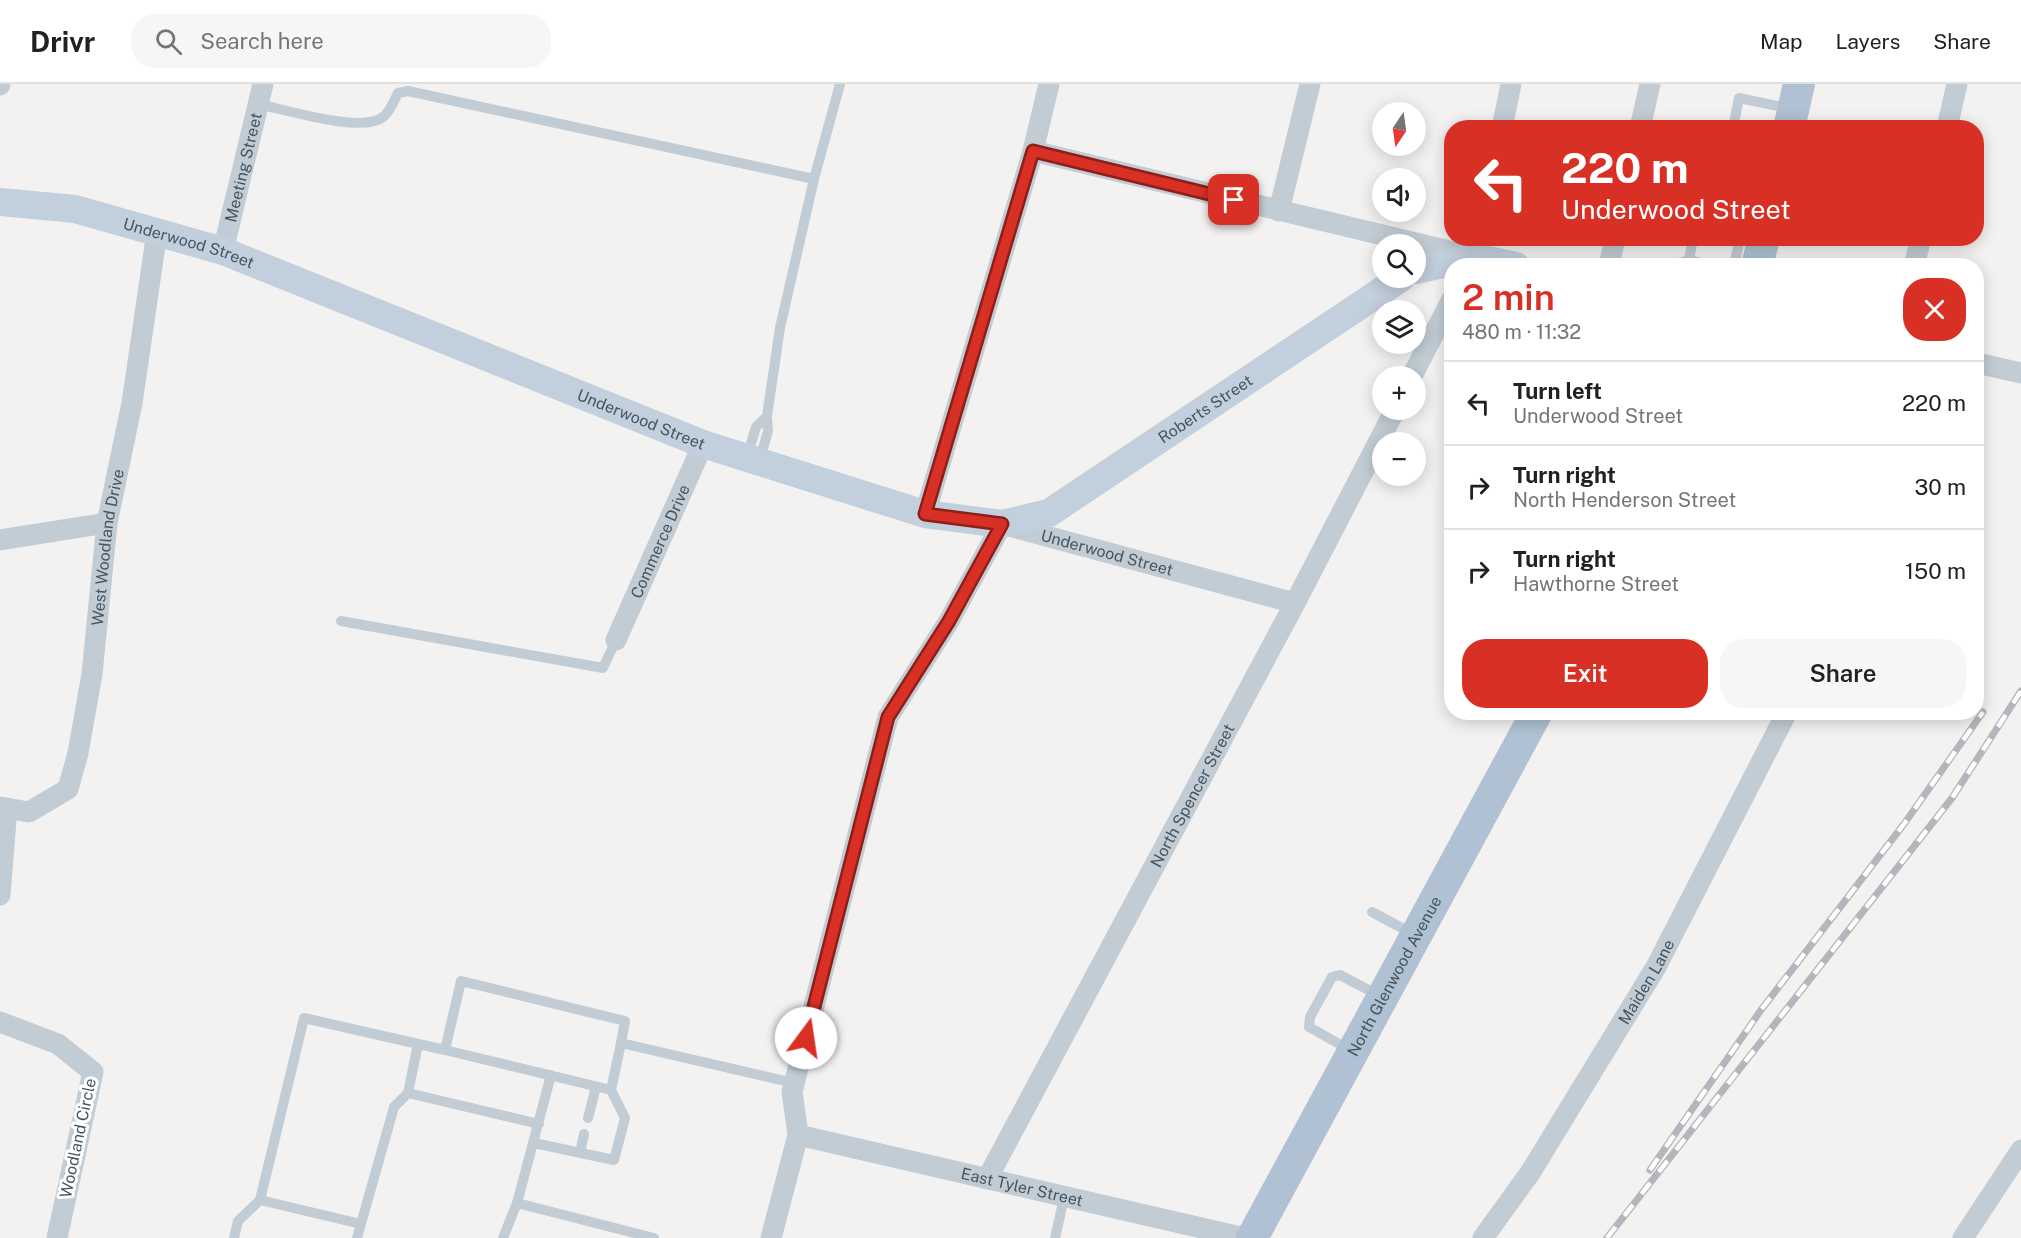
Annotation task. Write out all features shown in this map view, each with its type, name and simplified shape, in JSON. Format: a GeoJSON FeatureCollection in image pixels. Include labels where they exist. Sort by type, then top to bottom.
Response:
{"type":"FeatureCollection","features":[{"type":"Feature","properties":{"kind":"main road","name":"North Glenwood Avenue"},"geometry":{"type":"LineString","coordinates":[[1252,1238],[1533,720]]}},
{"type":"Feature","properties":{"kind":"street"},"geometry":{"type":"LineString","coordinates":[[925,514],[1033,151],[1049,84]]}},
{"type":"Feature","properties":{"kind":"street"},"geometry":{"type":"LineString","coordinates":[[1279,211],[1310,84]]}},
{"type":"Feature","properties":{"kind":"street"},"geometry":{"type":"LineString","coordinates":[[1504,120],[1511,84]]}},
{"type":"Feature","properties":{"kind":"street"},"geometry":{"type":"LineString","coordinates":[[1642,120],[1650,84]]}},
{"type":"Feature","properties":{"kind":"street"},"geometry":{"type":"LineString","coordinates":[[1949,120],[1957,84]]}},
{"type":"Feature","properties":{"kind":"street","name":"Meeting Street"},"geometry":{"type":"LineString","coordinates":[[223,251],[261,94]]}},
{"type":"Feature","properties":{"kind":"street"},"geometry":{"type":"LineString","coordinates":[[1033,151],[1279,211],[1474,254]]}},
{"type":"Feature","properties":{"kind":"street","name":"Underwood Street"},"geometry":{"type":"LineString","coordinates":[[0,202],[75,209],[223,251],[703,444],[753,461],[925,514],[1002,524],[1295,603]]}},
{"type":"Feature","properties":{"kind":"street","name":"West Woodland Drive"},"geometry":{"type":"LineString","coordinates":[[4,808],[28,812],[68,789],[78,753],[92,674],[107,523],[132,403],[157,232]]}},
{"type":"Feature","properties":{"kind":"street"},"geometry":{"type":"LineString","coordinates":[[1460,258],[1474,254]]}},
{"type":"Feature","properties":{"kind":"street"},"geometry":{"type":"LineString","coordinates":[[1426,267],[1444,262]]}},
{"type":"Feature","properties":{"kind":"street","name":"Roberts Street"},"geometry":{"type":"LineString","coordinates":[[1002,524],[1049,513],[1386,288]]}},
{"type":"Feature","properties":{"kind":"street"},"geometry":{"type":"LineString","coordinates":[[1417,366],[1444,314]]}},
{"type":"Feature","properties":{"kind":"street"},"geometry":{"type":"LineString","coordinates":[[1984,364],[2021,371]]}},
{"type":"Feature","properties":{"kind":"street","name":"North Spencer Street"},"geometry":{"type":"LineString","coordinates":[[987,1179],[1295,603],[1390,420]]}},
{"type":"Feature","properties":{"kind":"street","name":"Commerce Drive"},"geometry":{"type":"LineString","coordinates":[[616,640],[703,444]]}},
{"type":"Feature","properties":{"kind":"street"},"geometry":{"type":"LineString","coordinates":[[0,540],[107,523]]}},
{"type":"Feature","properties":{"kind":"street"},"geometry":{"type":"LineString","coordinates":[[771,1238],[798,1135],[792,1092],[794,1083],[888,717],[949,621],[1002,524]]}},
{"type":"Feature","properties":{"kind":"street","name":"Maiden Lane"},"geometry":{"type":"LineString","coordinates":[[1483,1238],[1530,1173],[1656,967],[1783,720]]}},
{"type":"Feature","properties":{"kind":"street"},"geometry":{"type":"LineString","coordinates":[[0,895],[4,808]]}},
{"type":"Feature","properties":{"kind":"street","name":"Woodland Circle"},"geometry":{"type":"LineString","coordinates":[[0,1022],[58,1044],[93,1072],[57,1238]]}},
{"type":"Feature","properties":{"kind":"street","name":"East Tyler Street"},"geometry":{"type":"LineString","coordinates":[[798,1135],[1245,1238]]}},
{"type":"Feature","properties":{"kind":"street"},"geometry":{"type":"LineString","coordinates":[[1963,1238],[2021,1149]]}},
{"type":"Feature","properties":{"kind":"lane"},"geometry":{"type":"LineString","coordinates":[[753,461],[756,427],[766,416],[780,328],[814,179],[840,84]]}},
{"type":"Feature","properties":{"kind":"lane"},"geometry":{"type":"LineString","coordinates":[[261,94],[346,122],[367,123],[383,117],[398,93],[408,91],[814,179]]}},
{"type":"Feature","properties":{"kind":"lane"},"geometry":{"type":"LineString","coordinates":[[1735,120],[1739,98],[1794,107]]}},
{"type":"Feature","properties":{"kind":"lane"},"geometry":{"type":"LineString","coordinates":[[341,621],[603,668],[616,640]]}},
{"type":"Feature","properties":{"kind":"lane"},"geometry":{"type":"LineString","coordinates":[[1372,912],[1416,936]]}},
{"type":"Feature","properties":{"kind":"lane"},"geometry":{"type":"LineString","coordinates":[[1353,1052],[1309,1027],[1310,1017],[1332,977],[1340,975],[1383,997]]}},
{"type":"Feature","properties":{"kind":"lane"},"geometry":{"type":"LineString","coordinates":[[445,1050],[461,981],[626,1022],[611,1090],[625,1118],[614,1160],[534,1143]]}},
{"type":"Feature","properties":{"kind":"lane"},"geometry":{"type":"LineString","coordinates":[[234,1238],[238,1221],[260,1200],[304,1018],[611,1090]]}},
{"type":"Feature","properties":{"kind":"lane"},"geometry":{"type":"LineString","coordinates":[[621,1043],[794,1083]]}},
{"type":"Feature","properties":{"kind":"lane"},"geometry":{"type":"LineString","coordinates":[[357,1238],[394,1107],[408,1093],[418,1044]]}},
{"type":"Feature","properties":{"kind":"lane"},"geometry":{"type":"LineString","coordinates":[[503,1238],[517,1203],[551,1075]]}},
{"type":"Feature","properties":{"kind":"lane"},"geometry":{"type":"LineString","coordinates":[[588,1118],[596,1087]]}},
{"type":"Feature","properties":{"kind":"lane"},"geometry":{"type":"LineString","coordinates":[[408,1093],[539,1124]]}},
{"type":"Feature","properties":{"kind":"lane"},"geometry":{"type":"LineString","coordinates":[[580,1153],[584,1134]]}},
{"type":"Feature","properties":{"kind":"lane"},"geometry":{"type":"LineString","coordinates":[[1056,1238],[1064,1198]]}},
{"type":"Feature","properties":{"kind":"lane"},"geometry":{"type":"LineString","coordinates":[[260,1200],[361,1224]]}},
{"type":"Feature","properties":{"kind":"lane"},"geometry":{"type":"LineString","coordinates":[[517,1203],[654,1238]]}},
{"type":"Feature","properties":{"kind":"railway"},"geometry":{"type":"LineString","coordinates":[[1607,1238],[1952,798],[2021,691]]}},
{"type":"Feature","properties":{"kind":"railway"},"geometry":{"type":"LineString","coordinates":[[1650,1170],[1761,1010],[1904,824],[1977,720]]}},
{"type":"Feature","properties":{"kind":"route"},"geometry":{"type":"LineString","coordinates":[[806,1038],[888,717],[949,621],[1002,524],[925,514],[1033,151],[1234,200]]}}]}
